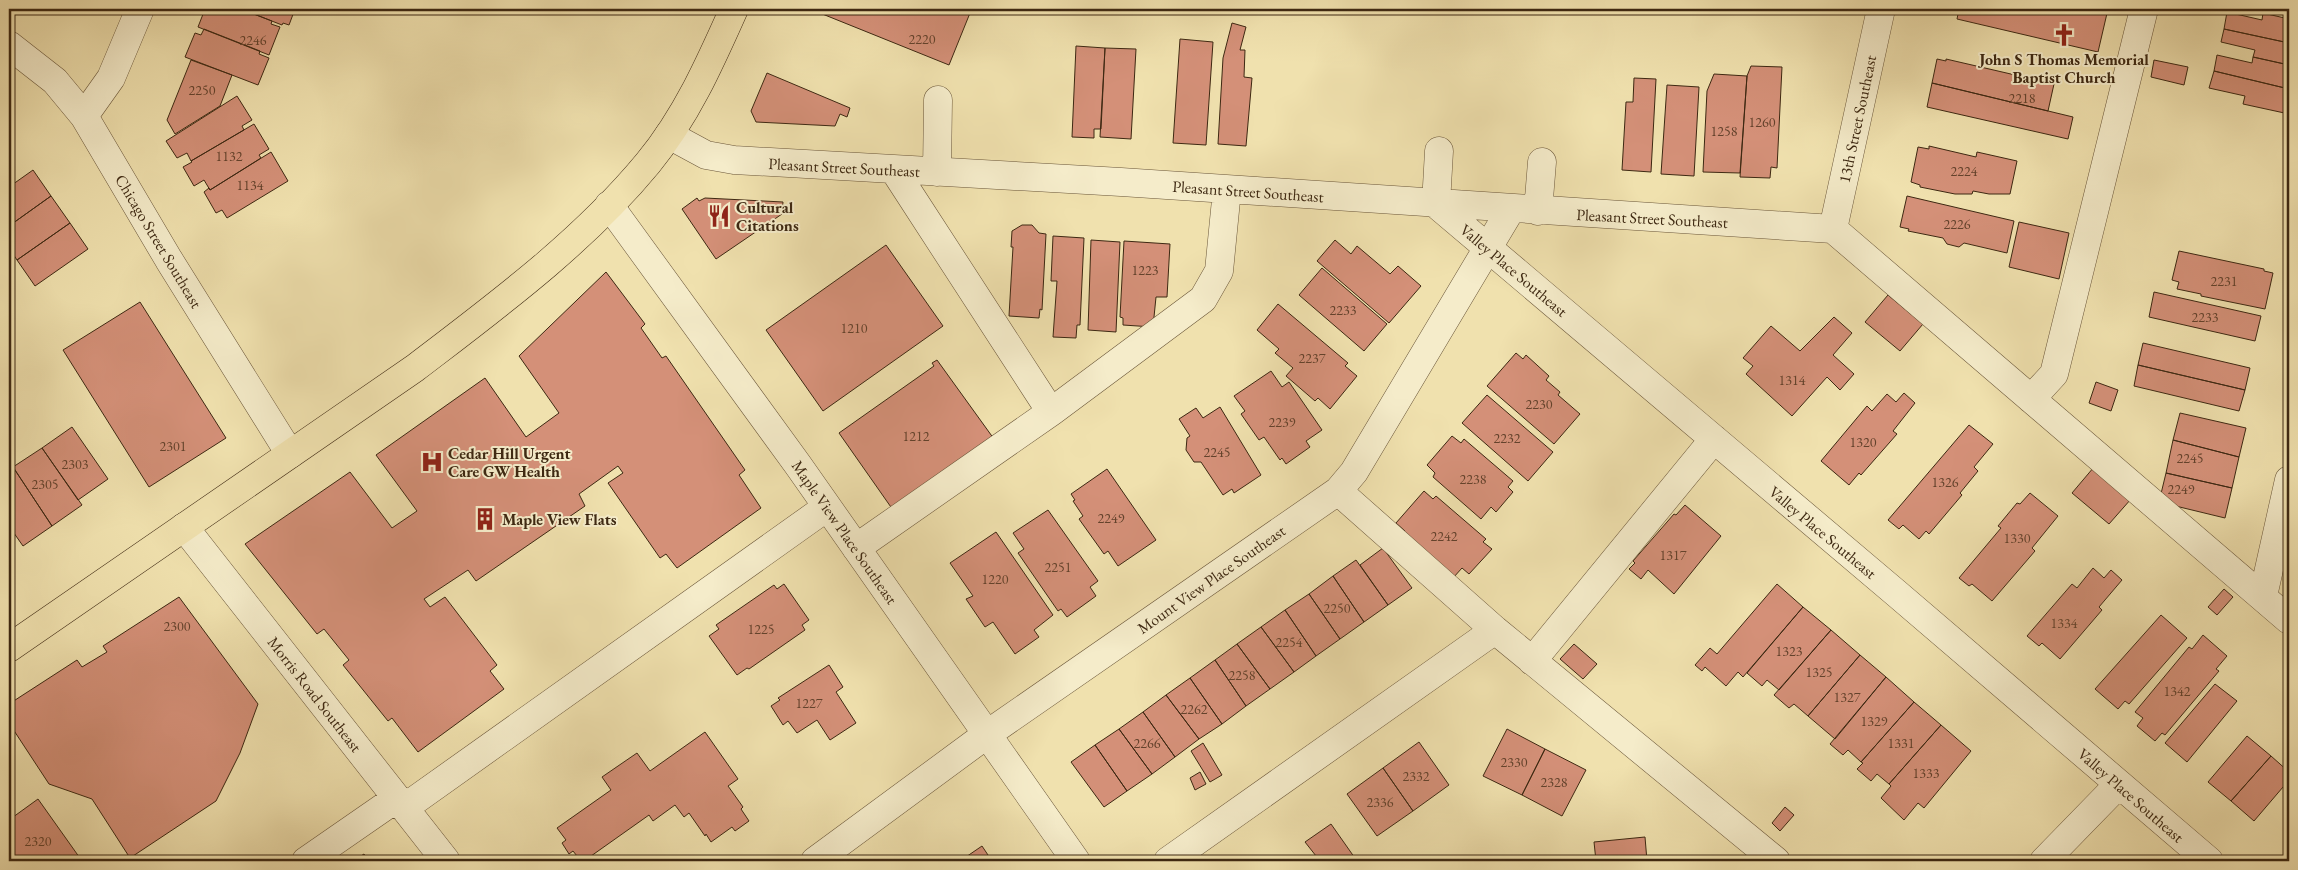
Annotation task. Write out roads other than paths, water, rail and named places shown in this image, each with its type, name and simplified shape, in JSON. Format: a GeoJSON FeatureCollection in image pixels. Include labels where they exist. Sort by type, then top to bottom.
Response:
{"type":"FeatureCollection","features":[{"type":"Feature","properties":{"kind":"main road"},"geometry":{"type":"LineString","coordinates":[[9,648],[415,368],[543,266],[609,205],[648,163],[703,80],[734,9]]}},
{"type":"Feature","properties":{"kind":"street"},"geometry":{"type":"LineString","coordinates":[[84,116],[111,78],[140,9]]}},
{"type":"Feature","properties":{"kind":"street","name":"13th Street Southeast"},"geometry":{"type":"LineString","coordinates":[[1833,228],[1881,9]]}},
{"type":"Feature","properties":{"kind":"street"},"geometry":{"type":"LineString","coordinates":[[2031,400],[2054,374],[2144,9]]}},
{"type":"Feature","properties":{"kind":"street","name":"Chicago Street Southeast"},"geometry":{"type":"LineString","coordinates":[[9,45],[56,81],[84,116],[169,260],[290,454]]}},
{"type":"Feature","properties":{"kind":"street"},"geometry":{"type":"LineString","coordinates":[[937,172],[938,100]]}},
{"type":"Feature","properties":{"kind":"street","name":"Pleasant Street Southeast"},"geometry":{"type":"LineString","coordinates":[[668,135],[706,155],[734,160],[1833,228]]}},
{"type":"Feature","properties":{"kind":"street"},"geometry":{"type":"LineString","coordinates":[[1436,204],[1439,151]]}},
{"type":"Feature","properties":{"kind":"street"},"geometry":{"type":"LineString","coordinates":[[1538,211],[1542,162]]}},
{"type":"Feature","properties":{"kind":"street"},"geometry":{"type":"LineString","coordinates":[[894,170],[1051,412]]}},
{"type":"Feature","properties":{"kind":"street"},"geometry":{"type":"LineString","coordinates":[[856,548],[1051,412],[1203,299],[1219,272],[1227,190]]}},
{"type":"Feature","properties":{"kind":"street","name":"Valley Place Southeast"},"geometry":{"type":"LineString","coordinates":[[1436,204],[2208,861]]}},
{"type":"Feature","properties":{"kind":"street","name":"Maple View Place Southeast"},"geometry":{"type":"LineString","coordinates":[[609,205],[827,507],[1076,861]]}},
{"type":"Feature","properties":{"kind":"street","name":"Mount View Place Southeast"},"geometry":{"type":"LineString","coordinates":[[816,861],[986,735],[1338,491],[1354,472],[1487,246],[1511,209]]}},
{"type":"Feature","properties":{"kind":"street"},"geometry":{"type":"LineString","coordinates":[[1833,228],[2289,620]]}},
{"type":"Feature","properties":{"kind":"street"},"geometry":{"type":"LineString","coordinates":[[1532,661],[1714,439]]}},
{"type":"Feature","properties":{"kind":"street"},"geometry":{"type":"LineString","coordinates":[[2263,596],[2289,480]]}},
{"type":"Feature","properties":{"kind":"street"},"geometry":{"type":"LineString","coordinates":[[1338,491],[1495,630],[1776,861]]}},
{"type":"Feature","properties":{"kind":"street"},"geometry":{"type":"LineString","coordinates":[[306,861],[400,803],[827,507]]}},
{"type":"Feature","properties":{"kind":"street","name":"Morris Road Southeast"},"geometry":{"type":"LineString","coordinates":[[184,527],[446,861]]}},
{"type":"Feature","properties":{"kind":"street"},"geometry":{"type":"LineString","coordinates":[[1168,861],[1495,630]]}},
{"type":"Feature","properties":{"kind":"street"},"geometry":{"type":"LineString","coordinates":[[2044,861],[2119,784]]}},
{"type":"Feature","properties":{"kind":"place","name":"John S Thomas Memorial Baptist Church"},"geometry":{"type":"Point","coordinates":[2064,35]}},
{"type":"Feature","properties":{"kind":"place","name":"Cultural Citations"},"geometry":{"type":"Point","coordinates":[719,216]}},
{"type":"Feature","properties":{"kind":"place","name":"Cedar Hill Urgent Care GW Health"},"geometry":{"type":"Point","coordinates":[432,462]}},
{"type":"Feature","properties":{"kind":"place","name":"Maple View Flats"},"geometry":{"type":"Point","coordinates":[485,519]}}]}
